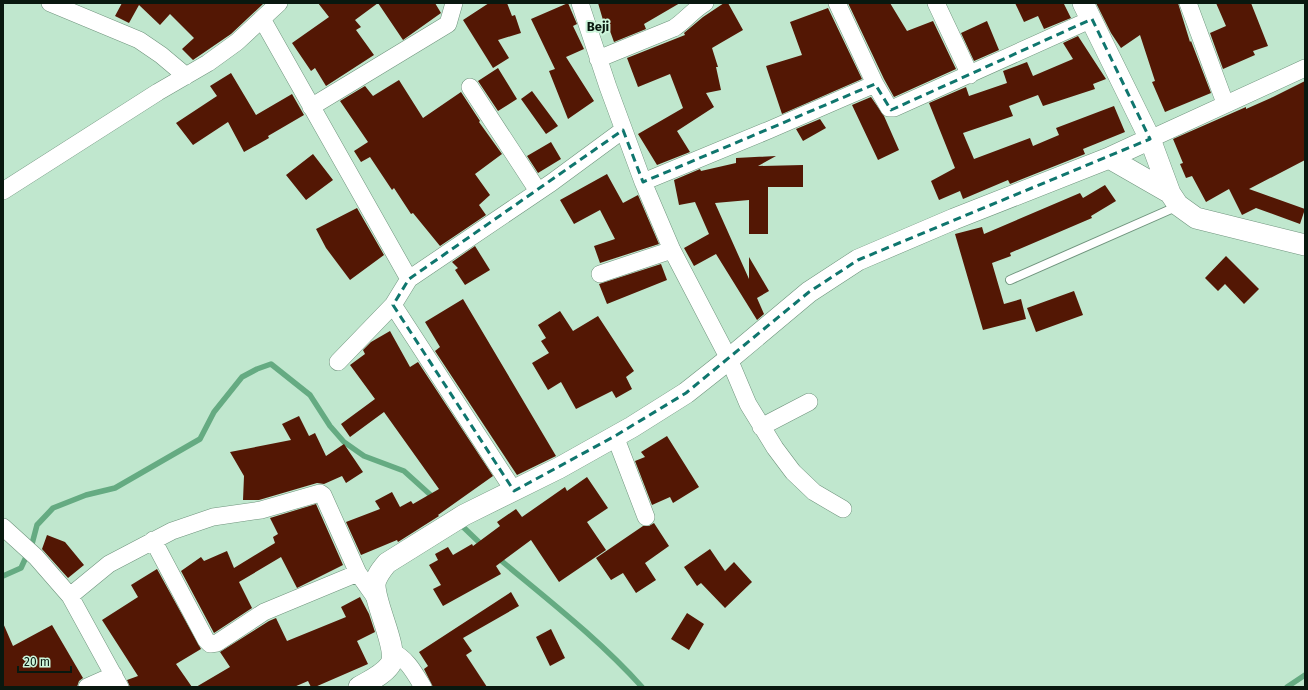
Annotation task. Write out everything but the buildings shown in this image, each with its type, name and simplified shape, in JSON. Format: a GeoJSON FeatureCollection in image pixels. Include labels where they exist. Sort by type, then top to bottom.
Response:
{"type":"FeatureCollection","features":[{"type":"Feature","properties":{"kind":"street"},"geometry":{"type":"LineString","coordinates":[[50,3],[139,40],[161,55],[186,76]]}},
{"type":"Feature","properties":{"kind":"street"},"geometry":{"type":"LineString","coordinates":[[3,191],[238,42],[279,3]]}},
{"type":"Feature","properties":{"kind":"street"},"geometry":{"type":"LineString","coordinates":[[311,107],[448,24],[454,3]]}},
{"type":"Feature","properties":{"kind":"street"},"geometry":{"type":"LineString","coordinates":[[580,3],[598,60],[643,182],[672,250],[729,359],[748,404],[775,448],[805,485],[843,509]]}},
{"type":"Feature","properties":{"kind":"street"},"geometry":{"type":"LineString","coordinates":[[598,60],[674,28],[684,22],[695,9],[705,3]]}},
{"type":"Feature","properties":{"kind":"street"},"geometry":{"type":"LineString","coordinates":[[837,3],[875,84],[889,108],[894,108],[970,75],[1088,11],[1150,138],[1174,199]]}},
{"type":"Feature","properties":{"kind":"street"},"geometry":{"type":"LineString","coordinates":[[936,3],[970,75]]}},
{"type":"Feature","properties":{"kind":"street"},"geometry":{"type":"LineString","coordinates":[[1188,3],[1225,103]]}},
{"type":"Feature","properties":{"kind":"street"},"geometry":{"type":"LineString","coordinates":[[262,19],[409,279]]}},
{"type":"Feature","properties":{"kind":"street"},"geometry":{"type":"LineString","coordinates":[[359,687],[387,668],[392,662],[392,652],[377,600],[375,584],[378,573],[387,563],[464,515],[559,468],[686,393],[809,292],[858,260],[954,219],[1109,158],[1225,103],[1305,68]]}},
{"type":"Feature","properties":{"kind":"street"},"geometry":{"type":"LineString","coordinates":[[643,182],[875,84]]}},
{"type":"Feature","properties":{"kind":"street"},"geometry":{"type":"LineString","coordinates":[[470,87],[538,191]]}},
{"type":"Feature","properties":{"kind":"street"},"geometry":{"type":"LineString","coordinates":[[338,362],[393,305],[409,279],[538,191],[623,130]]}},
{"type":"Feature","properties":{"kind":"street"},"geometry":{"type":"LineString","coordinates":[[1109,158],[1174,199],[1196,218],[1305,245]]}},
{"type":"Feature","properties":{"kind":"street"},"geometry":{"type":"LineString","coordinates":[[600,274],[672,250]]}},
{"type":"Feature","properties":{"kind":"street"},"geometry":{"type":"LineString","coordinates":[[393,305],[514,491]]}},
{"type":"Feature","properties":{"kind":"street"},"geometry":{"type":"LineString","coordinates":[[761,427],[809,402]]}},
{"type":"Feature","properties":{"kind":"street"},"geometry":{"type":"LineString","coordinates":[[615,436],[646,517]]}},
{"type":"Feature","properties":{"kind":"street"},"geometry":{"type":"LineString","coordinates":[[70,596],[109,564],[172,531],[213,516],[261,510],[320,493],[323,495],[358,573],[377,600]]}},
{"type":"Feature","properties":{"kind":"street"},"geometry":{"type":"LineString","coordinates":[[3,527],[36,557],[70,596],[117,681],[87,687]]}},
{"type":"Feature","properties":{"kind":"street"},"geometry":{"type":"LineString","coordinates":[[153,540],[206,640],[210,644],[218,643],[264,612],[358,573]]}},
{"type":"Feature","properties":{"kind":"street"},"geometry":{"type":"LineString","coordinates":[[392,652],[407,663],[423,687]]}},
{"type":"Feature","properties":{"kind":"lane"},"geometry":{"type":"LineString","coordinates":[[1010,280],[1174,199]]}},
{"type":"Feature","properties":{"kind":"highlighted area"},"geometry":{"type":"Polygon","coordinates":[[[1092,19],[1150,139],[858,260],[809,292],[686,393],[615,436],[514,491],[393,305],[409,279],[623,130],[643,182],[875,84],[891,110],[1092,19]]]}},
{"type":"Feature","properties":{"kind":"waterway"},"geometry":{"type":"LineString","coordinates":[[3,576],[21,568],[32,544],[37,525],[53,508],[86,495],[115,488],[200,439],[214,412],[242,377],[271,364],[310,395],[330,426],[344,442],[364,456],[404,471],[435,499]]}},
{"type":"Feature","properties":{"kind":"waterway"},"geometry":{"type":"LineString","coordinates":[[459,523],[483,546]]}},
{"type":"Feature","properties":{"kind":"waterway"},"geometry":{"type":"LineString","coordinates":[[498,558],[554,604],[608,652],[642,687]]}},
{"type":"Feature","properties":{"kind":"waterway"},"geometry":{"type":"LineString","coordinates":[[1287,687],[1305,675]]}},
{"type":"Feature","properties":{"kind":"district","name":"Beji"},"geometry":{"type":"Point","coordinates":[598,26]}}]}
